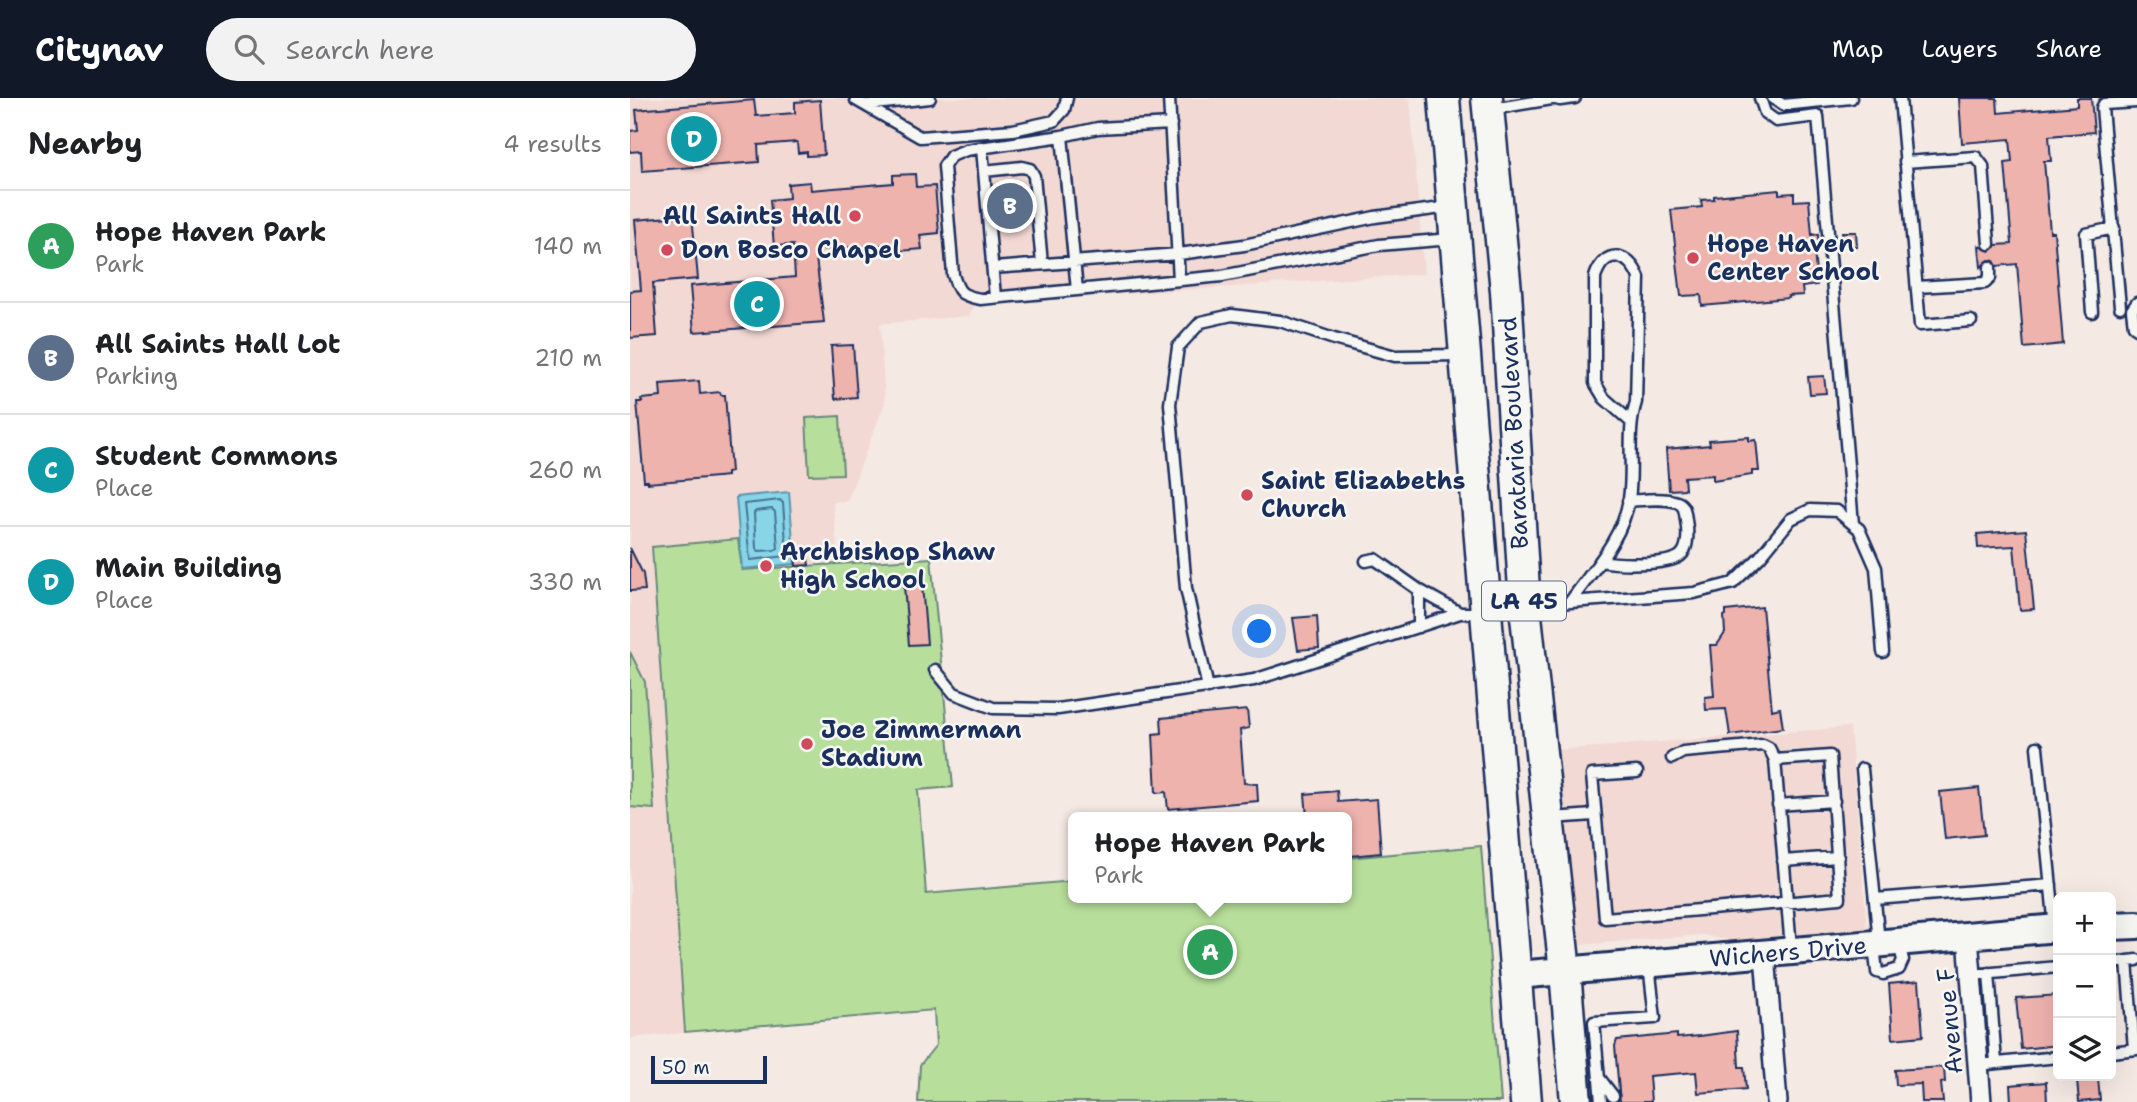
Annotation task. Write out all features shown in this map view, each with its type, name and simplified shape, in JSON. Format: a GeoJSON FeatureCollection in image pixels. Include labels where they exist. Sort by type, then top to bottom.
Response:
{"type":"FeatureCollection","features":[{"type":"Feature","properties":{"kind":"main road","name":"Barataria Boulevard"},"geometry":{"type":"LineString","coordinates":[[1444,98],[1464,355],[1473,613],[1517,975],[1526,1102]]}},
{"type":"Feature","properties":{"kind":"main road","name":"Barataria Boulevard"},"geometry":{"type":"LineString","coordinates":[[1482,102],[1506,292],[1525,607],[1565,971],[1576,1102]]}},
{"type":"Feature","properties":{"kind":"street"},"geometry":{"type":"LineString","coordinates":[[2116,926],[2137,925]]}},
{"type":"Feature","properties":{"kind":"street","name":"Wichers Drive"},"geometry":{"type":"LineString","coordinates":[[1517,975],[2053,928]]}},
{"type":"Feature","properties":{"kind":"street","name":"Avenue F"},"geometry":{"type":"LineString","coordinates":[[1968,937],[1980,974],[1987,1064],[1981,1102]]}},
{"type":"Feature","properties":{"kind":"street"},"geometry":{"type":"LineString","coordinates":[[1765,955],[1777,1102]]}},
{"type":"Feature","properties":{"kind":"lane"},"geometry":{"type":"LineString","coordinates":[[860,102],[930,98]]}},
{"type":"Feature","properties":{"kind":"lane"},"geometry":{"type":"LineString","coordinates":[[860,102],[920,137],[1013,130],[1054,121],[1064,110],[1067,98]]}},
{"type":"Feature","properties":{"kind":"lane"},"geometry":{"type":"LineString","coordinates":[[1169,98],[1179,280]]}},
{"type":"Feature","properties":{"kind":"lane"},"geometry":{"type":"LineString","coordinates":[[1482,102],[1575,98]]}},
{"type":"Feature","properties":{"kind":"lane"},"geometry":{"type":"LineString","coordinates":[[1760,98],[1765,113],[1776,121],[1818,116],[1853,524]]}},
{"type":"Feature","properties":{"kind":"lane"},"geometry":{"type":"LineString","coordinates":[[1773,98],[1783,104],[1851,98]]}},
{"type":"Feature","properties":{"kind":"lane"},"geometry":{"type":"LineString","coordinates":[[1900,98],[1920,325],[1971,321]]}},
{"type":"Feature","properties":{"kind":"lane"},"geometry":{"type":"LineString","coordinates":[[2120,307],[2102,108],[2104,104],[2137,102]]}},
{"type":"Feature","properties":{"kind":"lane"},"geometry":{"type":"LineString","coordinates":[[1171,124],[1098,128],[966,150],[951,156],[944,166],[953,275],[959,290],[966,296],[979,299],[1222,276],[1379,245],[1455,239]]}},
{"type":"Feature","properties":{"kind":"lane"},"geometry":{"type":"LineString","coordinates":[[1062,136],[1077,290]]}},
{"type":"Feature","properties":{"kind":"lane"},"geometry":{"type":"LineString","coordinates":[[982,148],[995,297]]}},
{"type":"Feature","properties":{"kind":"lane"},"geometry":{"type":"LineString","coordinates":[[1905,162],[1976,157],[1983,166],[1989,244]]}},
{"type":"Feature","properties":{"kind":"lane"},"geometry":{"type":"LineString","coordinates":[[984,171],[1022,167],[1030,169],[1034,176],[1042,264]]}},
{"type":"Feature","properties":{"kind":"lane"},"geometry":{"type":"LineString","coordinates":[[993,268],[1179,254],[1244,245],[1376,217],[1452,207]]}},
{"type":"Feature","properties":{"kind":"lane"},"geometry":{"type":"LineString","coordinates":[[2092,312],[2086,234],[2114,228]]}},
{"type":"Feature","properties":{"kind":"lane"},"geometry":{"type":"LineString","coordinates":[[1570,602],[1620,528],[1628,501],[1631,471],[1630,421],[1636,402],[1639,278],[1634,264],[1621,256],[1612,256],[1598,267],[1595,278],[1595,383],[1604,398],[1630,421]]}},
{"type":"Feature","properties":{"kind":"lane"},"geometry":{"type":"LineString","coordinates":[[1917,287],[1985,283],[1990,278],[1990,267]]}},
{"type":"Feature","properties":{"kind":"lane"},"geometry":{"type":"LineString","coordinates":[[2137,303],[2132,310],[2134,326],[2137,328]]}},
{"type":"Feature","properties":{"kind":"lane"},"geometry":{"type":"LineString","coordinates":[[1208,688],[1186,589],[1170,404],[1178,347],[1201,322],[1232,315],[1280,321],[1395,356],[1464,355]]}},
{"type":"Feature","properties":{"kind":"lane"},"geometry":{"type":"LineString","coordinates":[[1600,561],[1615,564],[1665,561],[1679,556],[1686,547],[1688,526],[1684,507],[1678,502],[1628,501]]}},
{"type":"Feature","properties":{"kind":"lane"},"geometry":{"type":"LineString","coordinates":[[935,670],[954,693],[993,708],[1058,709],[1254,680],[1419,627],[1473,613],[1570,602],[1694,593],[1733,583],[1760,557],[1791,519],[1810,510],[1837,511],[1860,529],[1876,568],[1882,652]]}},
{"type":"Feature","properties":{"kind":"lane"},"geometry":{"type":"LineString","coordinates":[[1366,561],[1375,559],[1419,590],[1473,613]]}},
{"type":"Feature","properties":{"kind":"lane"},"geometry":{"type":"LineString","coordinates":[[1419,590],[1419,627]]}},
{"type":"Feature","properties":{"kind":"lane"},"geometry":{"type":"LineString","coordinates":[[1672,758],[1683,752],[1763,745],[1769,748],[1775,760],[1791,952]]}},
{"type":"Feature","properties":{"kind":"lane"},"geometry":{"type":"LineString","coordinates":[[2037,747],[2053,900]]}},
{"type":"Feature","properties":{"kind":"lane"},"geometry":{"type":"LineString","coordinates":[[1637,772],[1592,775],[1605,918],[1840,898],[1830,755],[1775,760]]}},
{"type":"Feature","properties":{"kind":"lane"},"geometry":{"type":"LineString","coordinates":[[1862,769],[1875,899],[1884,944]]}},
{"type":"Feature","properties":{"kind":"lane"},"geometry":{"type":"LineString","coordinates":[[1778,805],[1833,801]]}},
{"type":"Feature","properties":{"kind":"lane"},"geometry":{"type":"LineString","coordinates":[[1548,819],[1594,815]]}},
{"type":"Feature","properties":{"kind":"lane"},"geometry":{"type":"LineString","coordinates":[[1783,862],[1838,857]]}},
{"type":"Feature","properties":{"kind":"lane"},"geometry":{"type":"LineString","coordinates":[[1875,899],[2051,886]]}},
{"type":"Feature","properties":{"kind":"lane"},"geometry":{"type":"LineString","coordinates":[[2116,1051],[2136,1049],[2132,961]]}},
{"type":"Feature","properties":{"kind":"lane"},"geometry":{"type":"LineString","coordinates":[[1601,1102],[1594,1022],[1655,1018],[1649,964]]}},
{"type":"Feature","properties":{"kind":"lane"},"geometry":{"type":"LineString","coordinates":[[1980,974],[2053,967]]}},
{"type":"Feature","properties":{"kind":"lane"},"geometry":{"type":"LineString","coordinates":[[1987,1064],[2053,1057]]}},
{"type":"Feature","properties":{"kind":"lane"},"geometry":{"type":"LineString","coordinates":[[1599,1077],[1613,1096]]}},
{"type":"Feature","properties":{"kind":"shaded area","name":"Archbishop Shaw High School"},"geometry":{"type":"Polygon","coordinates":[[[630,98],[1410,98],[1424,274],[976,304],[969,316],[880,324],[885,403],[847,501],[833,502],[838,563],[742,570],[738,539],[651,547],[684,1033],[630,1038],[630,98]]]}},
{"type":"Feature","properties":{"kind":"shaded area"},"geometry":{"type":"Polygon","coordinates":[[[1850,727],[1867,929],[1731,941],[1703,935],[1579,945],[1578,933],[1571,927],[1558,750],[1850,727]]]}},
{"type":"Feature","properties":{"kind":"green space"},"geometry":{"type":"Polygon","coordinates":[[[840,416],[843,474],[809,475],[806,418],[840,416]]]}},
{"type":"Feature","properties":{"kind":"green space"},"geometry":{"type":"Polygon","coordinates":[[[738,539],[742,570],[931,558],[953,787],[918,790],[926,894],[1068,881],[1068,903],[1352,903],[1352,858],[1481,846],[1501,1102],[918,1102],[920,1065],[936,1045],[934,1010],[685,1032],[652,547],[738,539]]]}},
{"type":"Feature","properties":{"kind":"green space"},"geometry":{"type":"Polygon","coordinates":[[[630,652],[645,682],[654,809],[630,807],[630,652]]]}},
{"type":"Feature","properties":{"kind":"water"},"geometry":{"type":"Polygon","coordinates":[[[789,492],[795,564],[742,569],[736,497],[789,492]]]}},
{"type":"Feature","properties":{"kind":"building"},"geometry":{"type":"Polygon","coordinates":[[[1959,98],[1997,98],[1998,113],[2077,106],[2077,98],[2091,98],[2094,132],[2049,136],[2051,161],[2044,161],[2050,232],[2054,232],[2063,344],[2024,348],[2017,264],[1997,266],[1994,261],[1989,260],[1981,267],[1979,246],[1990,251],[1996,245],[2012,244],[2005,163],[2012,162],[2010,139],[1962,143],[1959,98]]]}},
{"type":"Feature","properties":{"kind":"building"},"geometry":{"type":"Polygon","coordinates":[[[754,100],[756,116],[795,113],[795,102],[820,100],[824,155],[807,156],[807,152],[798,153],[797,142],[758,145],[759,162],[642,171],[641,151],[630,152],[630,131],[638,130],[636,110],[754,100]]]}},
{"type":"Feature","properties":{"kind":"building","name":"All Saints Hall"},"geometry":{"type":"Polygon","coordinates":[[[915,174],[916,187],[935,186],[939,233],[920,235],[922,249],[899,251],[898,244],[815,250],[824,322],[694,332],[690,286],[795,277],[793,245],[774,246],[770,200],[789,198],[788,184],[810,182],[811,190],[893,183],[893,175],[915,174]]]}},
{"type":"Feature","properties":{"kind":"building"},"geometry":{"type":"Polygon","coordinates":[[[1779,190],[1779,194],[1794,193],[1794,201],[1809,200],[1812,235],[1818,234],[1819,250],[1814,250],[1817,285],[1802,287],[1803,295],[1788,296],[1789,298],[1702,306],[1701,295],[1681,296],[1671,210],[1702,207],[1701,200],[1714,199],[1714,196],[1779,190]]]}},
{"type":"Feature","properties":{"kind":"building","name":"Don Bosco Chapel"},"geometry":{"type":"Polygon","coordinates":[[[692,215],[698,279],[653,283],[657,336],[630,338],[630,291],[641,290],[635,220],[692,215]]]}},
{"type":"Feature","properties":{"kind":"building"},"geometry":{"type":"Polygon","coordinates":[[[1842,232],[1856,232],[1857,246],[1843,246],[1842,232]]]}},
{"type":"Feature","properties":{"kind":"building"},"geometry":{"type":"Polygon","coordinates":[[[853,345],[857,397],[835,399],[831,346],[853,345]]]}},
{"type":"Feature","properties":{"kind":"building"},"geometry":{"type":"Polygon","coordinates":[[[1824,376],[1826,393],[1810,394],[1808,377],[1824,376]]]}},
{"type":"Feature","properties":{"kind":"building"},"geometry":{"type":"Polygon","coordinates":[[[699,381],[700,394],[720,392],[725,395],[731,472],[727,473],[727,476],[648,483],[644,481],[637,402],[642,402],[641,399],[661,397],[660,384],[699,381]]]}},
{"type":"Feature","properties":{"kind":"building"},"geometry":{"type":"Polygon","coordinates":[[[1749,437],[1749,441],[1756,440],[1759,471],[1752,471],[1752,475],[1713,481],[1713,475],[1684,477],[1685,489],[1669,490],[1666,449],[1710,445],[1709,440],[1749,437]]]}},
{"type":"Feature","properties":{"kind":"building"},"geometry":{"type":"Polygon","coordinates":[[[2026,530],[2034,609],[2020,610],[2014,546],[1978,548],[1977,534],[2026,530]]]}},
{"type":"Feature","properties":{"kind":"building"},"geometry":{"type":"Polygon","coordinates":[[[630,548],[643,574],[645,590],[630,591],[630,548]]]}},
{"type":"Feature","properties":{"kind":"building"},"geometry":{"type":"Polygon","coordinates":[[[807,553],[809,565],[796,566],[795,554],[807,553]]]}},
{"type":"Feature","properties":{"kind":"building"},"geometry":{"type":"Polygon","coordinates":[[[922,585],[927,644],[909,645],[904,586],[922,585]]]}},
{"type":"Feature","properties":{"kind":"building"},"geometry":{"type":"Polygon","coordinates":[[[1762,607],[1772,710],[1780,708],[1783,728],[1730,735],[1726,709],[1706,710],[1705,697],[1714,696],[1710,645],[1717,645],[1725,633],[1726,611],[1762,607]]]}},
{"type":"Feature","properties":{"kind":"building"},"geometry":{"type":"Polygon","coordinates":[[[1317,616],[1319,648],[1298,650],[1293,618],[1317,616]]]}},
{"type":"Feature","properties":{"kind":"building"},"geometry":{"type":"Polygon","coordinates":[[[1247,710],[1249,728],[1240,730],[1244,783],[1257,784],[1258,801],[1168,809],[1166,792],[1156,793],[1153,734],[1162,733],[1161,718],[1247,710]]]}},
{"type":"Feature","properties":{"kind":"building"},"geometry":{"type":"Polygon","coordinates":[[[1979,788],[1984,835],[1945,839],[1940,792],[1979,788]]]}},
{"type":"Feature","properties":{"kind":"building"},"geometry":{"type":"Polygon","coordinates":[[[1337,791],[1338,802],[1377,799],[1381,853],[1352,856],[1352,812],[1307,812],[1305,794],[1337,791]]]}},
{"type":"Feature","properties":{"kind":"building"},"geometry":{"type":"Polygon","coordinates":[[[1919,981],[1923,1036],[1893,1039],[1889,984],[1919,981]]]}},
{"type":"Feature","properties":{"kind":"building"},"geometry":{"type":"Polygon","coordinates":[[[2053,995],[2053,1046],[2021,1049],[2016,998],[2053,995]]]}},
{"type":"Feature","properties":{"kind":"building"},"geometry":{"type":"Polygon","coordinates":[[[1737,1031],[1739,1067],[1744,1067],[1746,1089],[1698,1093],[1696,1072],[1649,1076],[1651,1102],[1620,1102],[1615,1046],[1617,1040],[1677,1034],[1677,1038],[1737,1031]]]}},
{"type":"Feature","properties":{"kind":"building"},"geometry":{"type":"Polygon","coordinates":[[[1944,1067],[1945,1082],[1941,1083],[1943,1102],[1922,1102],[1921,1084],[1896,1085],[1895,1070],[1944,1067]]]}},
{"type":"Feature","properties":{"kind":"building"},"geometry":{"type":"Polygon","coordinates":[[[2077,1081],[2098,1081],[2100,1100],[2079,1102],[2077,1081]]]}},
{"type":"Feature","properties":{"kind":"building"},"geometry":{"type":"Polygon","coordinates":[[[2046,1082],[2047,1102],[2011,1102],[2010,1085],[2046,1082]]]}},
{"type":"Feature","properties":{"kind":"place","name":"Main Building"},"geometry":{"type":"Point","coordinates":[694,139]}},
{"type":"Feature","properties":{"kind":"place","name":"All Saints Hall Lot"},"geometry":{"type":"Point","coordinates":[1010,206]}},
{"type":"Feature","properties":{"kind":"place","name":"All Saints Hall"},"geometry":{"type":"Point","coordinates":[855,216]}},
{"type":"Feature","properties":{"kind":"place","name":"Don Bosco Chapel"},"geometry":{"type":"Point","coordinates":[667,250]}},
{"type":"Feature","properties":{"kind":"place","name":"Hope Haven Center School"},"geometry":{"type":"Point","coordinates":[1693,258]}},
{"type":"Feature","properties":{"kind":"place","name":"Student Commons"},"geometry":{"type":"Point","coordinates":[757,304]}},
{"type":"Feature","properties":{"kind":"place","name":"Saint Elizabeths Church"},"geometry":{"type":"Point","coordinates":[1247,495]}},
{"type":"Feature","properties":{"kind":"place","name":"Archbishop Shaw High School"},"geometry":{"type":"Point","coordinates":[766,566]}},
{"type":"Feature","properties":{"kind":"place","name":"Joe Zimmerman Stadium"},"geometry":{"type":"Point","coordinates":[807,744]}},
{"type":"Feature","properties":{"kind":"place","name":"Hope Haven Park"},"geometry":{"type":"Point","coordinates":[1210,952]}}]}
